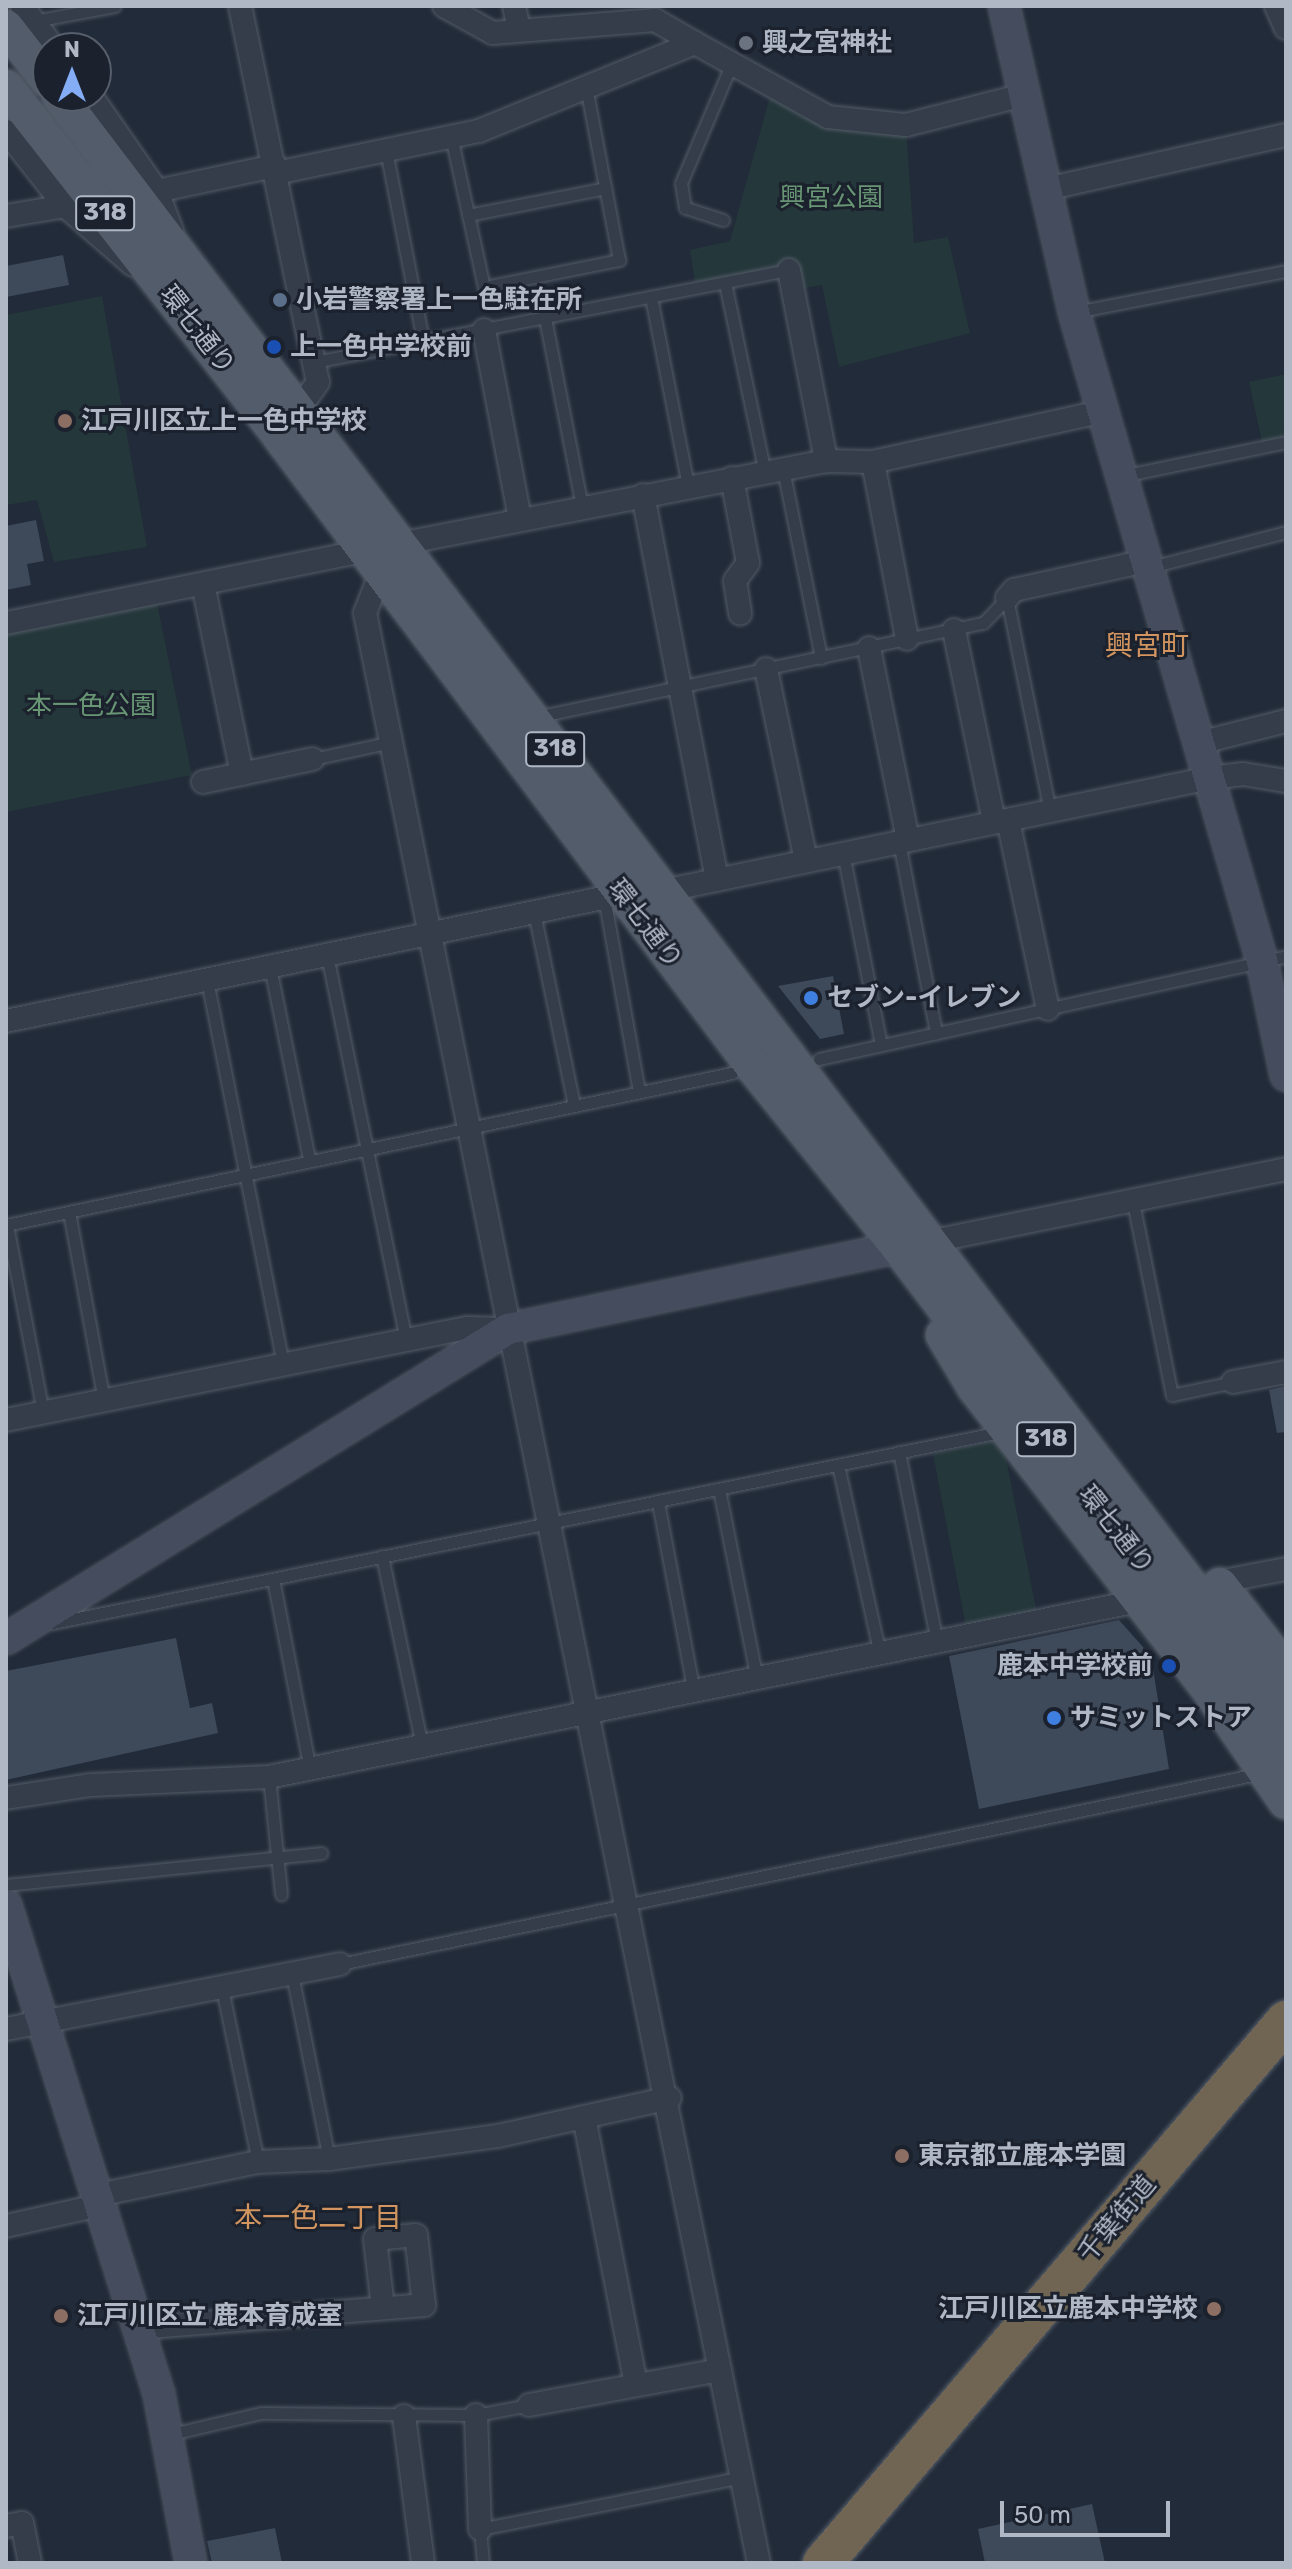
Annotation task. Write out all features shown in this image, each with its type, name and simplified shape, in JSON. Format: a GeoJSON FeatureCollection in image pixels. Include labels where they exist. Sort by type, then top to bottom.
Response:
{"type":"FeatureCollection","features":[{"type":"Feature","properties":{"kind":"highway","name":"千葉街道"},"geometry":{"type":"LineString","coordinates":[[823,2563],[1286,2021]]}},
{"type":"Feature","properties":{"kind":"main road"},"geometry":{"type":"LineString","coordinates":[[20,18],[32,45]]}},
{"type":"Feature","properties":{"kind":"main road","name":"環七通り"},"geometry":{"type":"LineString","coordinates":[[6,87],[166,290],[372,562],[613,896],[913,1244]]}},
{"type":"Feature","properties":{"kind":"main road","name":"環七通り"},"geometry":{"type":"LineString","coordinates":[[81,112],[182,257],[663,891],[913,1244],[1204,1624],[1286,1711]]}},
{"type":"Feature","properties":{"kind":"main road"},"geometry":{"type":"LineString","coordinates":[[913,1244],[1059,1374],[1286,1670]]}},
{"type":"Feature","properties":{"kind":"main road"},"geometry":{"type":"LineString","coordinates":[[913,1244],[974,1387],[1138,1601],[1280,1767],[1286,1802]]}},
{"type":"Feature","properties":{"kind":"main road","name":"環七通り"},"geometry":{"type":"LineString","coordinates":[[1204,1624],[1280,1767]]}},
{"type":"Feature","properties":{"kind":"street"},"geometry":{"type":"LineString","coordinates":[[240,6],[318,382],[298,411]]}},
{"type":"Feature","properties":{"kind":"street"},"geometry":{"type":"LineString","coordinates":[[444,6],[493,33],[654,13],[731,65],[828,117],[906,125],[1024,95]]}},
{"type":"Feature","properties":{"kind":"street"},"geometry":{"type":"LineString","coordinates":[[514,6],[519,30]]}},
{"type":"Feature","properties":{"kind":"street"},"geometry":{"type":"LineString","coordinates":[[1004,6],[1074,312],[1101,412],[1210,778],[1274,959],[1286,1076]]}},
{"type":"Feature","properties":{"kind":"street"},"geometry":{"type":"LineString","coordinates":[[1276,6],[1286,28]]}},
{"type":"Feature","properties":{"kind":"street"},"geometry":{"type":"LineString","coordinates":[[20,18],[36,32]]}},
{"type":"Feature","properties":{"kind":"street"},"geometry":{"type":"LineString","coordinates":[[157,191],[451,136],[695,43]]}},
{"type":"Feature","properties":{"kind":"street"},"geometry":{"type":"LineString","coordinates":[[83,112],[157,191],[182,257]]}},
{"type":"Feature","properties":{"kind":"street"},"geometry":{"type":"LineString","coordinates":[[6,131],[65,206],[166,290]]}},
{"type":"Feature","properties":{"kind":"street"},"geometry":{"type":"LineString","coordinates":[[1046,189],[1286,135]]}},
{"type":"Feature","properties":{"kind":"street"},"geometry":{"type":"LineString","coordinates":[[6,216],[65,206]]}},
{"type":"Feature","properties":{"kind":"street"},"geometry":{"type":"LineString","coordinates":[[789,270],[826,461]]}},
{"type":"Feature","properties":{"kind":"street"},"geometry":{"type":"LineString","coordinates":[[484,330],[520,519]]}},
{"type":"Feature","properties":{"kind":"street"},"geometry":{"type":"LineString","coordinates":[[399,544],[826,461],[873,462],[1101,412]]}},
{"type":"Feature","properties":{"kind":"street"},"geometry":{"type":"LineString","coordinates":[[873,462],[907,639]]}},
{"type":"Feature","properties":{"kind":"street"},"geometry":{"type":"LineString","coordinates":[[732,478],[748,563],[735,581],[740,614]]}},
{"type":"Feature","properties":{"kind":"street"},"geometry":{"type":"LineString","coordinates":[[643,495],[717,880]]}},
{"type":"Feature","properties":{"kind":"street"},"geometry":{"type":"LineString","coordinates":[[6,623],[203,584],[372,562],[365,613],[508,1329],[670,2098],[759,2563]]}},
{"type":"Feature","properties":{"kind":"street"},"geometry":{"type":"LineString","coordinates":[[1007,598],[1014,590],[1147,564]]}},
{"type":"Feature","properties":{"kind":"street"},"geometry":{"type":"LineString","coordinates":[[203,584],[242,774]]}},
{"type":"Feature","properties":{"kind":"street"},"geometry":{"type":"LineString","coordinates":[[954,630],[1048,1009]]}},
{"type":"Feature","properties":{"kind":"street"},"geometry":{"type":"LineString","coordinates":[[869,648],[904,841]]}},
{"type":"Feature","properties":{"kind":"street"},"geometry":{"type":"LineString","coordinates":[[766,669],[806,861]]}},
{"type":"Feature","properties":{"kind":"street"},"geometry":{"type":"LineString","coordinates":[[1199,743],[1286,721]]}},
{"type":"Feature","properties":{"kind":"street"},"geometry":{"type":"LineString","coordinates":[[203,782],[313,759]]}},
{"type":"Feature","properties":{"kind":"street"},"geometry":{"type":"LineString","coordinates":[[663,891],[1210,778],[1243,774],[1286,781]]}},
{"type":"Feature","properties":{"kind":"street"},"geometry":{"type":"LineString","coordinates":[[6,1021],[613,896]]}},
{"type":"Feature","properties":{"kind":"street"},"geometry":{"type":"LineString","coordinates":[[6,1420],[468,1328],[508,1329],[1286,1169]]}},
{"type":"Feature","properties":{"kind":"street"},"geometry":{"type":"LineString","coordinates":[[16,1634],[508,1329]]}},
{"type":"Feature","properties":{"kind":"street"},"geometry":{"type":"LineString","coordinates":[[1233,1382],[1286,1372]]}},
{"type":"Feature","properties":{"kind":"street"},"geometry":{"type":"LineString","coordinates":[[1218,1582],[1286,1569]]}},
{"type":"Feature","properties":{"kind":"street"},"geometry":{"type":"LineString","coordinates":[[6,1798],[91,1785],[269,1777],[1138,1601]]}},
{"type":"Feature","properties":{"kind":"street"},"geometry":{"type":"LineString","coordinates":[[6,1905],[139,2328],[166,2435],[191,2563]]}},
{"type":"Feature","properties":{"kind":"street"},"geometry":{"type":"LineString","coordinates":[[6,2029],[340,1964]]}},
{"type":"Feature","properties":{"kind":"street"},"geometry":{"type":"LineString","coordinates":[[6,2226],[258,2162],[329,2159],[584,2117],[670,2098]]}},
{"type":"Feature","properties":{"kind":"street"},"geometry":{"type":"LineString","coordinates":[[584,2117],[636,2385]]}},
{"type":"Feature","properties":{"kind":"street"},"geometry":{"type":"LineString","coordinates":[[139,2328],[383,2308]]}},
{"type":"Feature","properties":{"kind":"street"},"geometry":{"type":"LineString","coordinates":[[529,2405],[720,2370]]}},
{"type":"Feature","properties":{"kind":"street"},"geometry":{"type":"LineString","coordinates":[[476,2415],[480,2529]]}},
{"type":"Feature","properties":{"kind":"street"},"geometry":{"type":"LineString","coordinates":[[404,2416],[423,2563]]}},
{"type":"Feature","properties":{"kind":"street"},"geometry":{"type":"LineString","coordinates":[[6,2526],[22,2523],[30,2563]]}},
{"type":"Feature","properties":{"kind":"lane"},"geometry":{"type":"LineString","coordinates":[[20,18],[115,6]]}},
{"type":"Feature","properties":{"kind":"lane"},"geometry":{"type":"LineString","coordinates":[[723,220],[685,208],[681,183],[731,65]]}},
{"type":"Feature","properties":{"kind":"lane"},"geometry":{"type":"LineString","coordinates":[[451,136],[484,287],[619,260],[586,87]]}},
{"type":"Feature","properties":{"kind":"lane"},"geometry":{"type":"LineString","coordinates":[[386,150],[423,341]]}},
{"type":"Feature","properties":{"kind":"lane"},"geometry":{"type":"LineString","coordinates":[[468,215],[605,188]]}},
{"type":"Feature","properties":{"kind":"lane"},"geometry":{"type":"LineString","coordinates":[[314,362],[789,270]]}},
{"type":"Feature","properties":{"kind":"lane"},"geometry":{"type":"LineString","coordinates":[[1074,312],[1286,271]]}},
{"type":"Feature","properties":{"kind":"lane"},"geometry":{"type":"LineString","coordinates":[[725,283],[821,658]]}},
{"type":"Feature","properties":{"kind":"lane"},"geometry":{"type":"LineString","coordinates":[[651,297],[688,486]]}},
{"type":"Feature","properties":{"kind":"lane"},"geometry":{"type":"LineString","coordinates":[[545,318],[582,506]]}},
{"type":"Feature","properties":{"kind":"lane"},"geometry":{"type":"LineString","coordinates":[[1122,476],[1286,442]]}},
{"type":"Feature","properties":{"kind":"lane"},"geometry":{"type":"LineString","coordinates":[[1147,564],[1286,532]]}},
{"type":"Feature","properties":{"kind":"lane"},"geometry":{"type":"LineString","coordinates":[[531,718],[983,623],[1007,598]]}},
{"type":"Feature","properties":{"kind":"lane"},"geometry":{"type":"LineString","coordinates":[[1007,598],[1050,811]]}},
{"type":"Feature","properties":{"kind":"lane"},"geometry":{"type":"LineString","coordinates":[[313,759],[391,742]]}},
{"type":"Feature","properties":{"kind":"lane"},"geometry":{"type":"LineString","coordinates":[[904,841],[936,1033]]}},
{"type":"Feature","properties":{"kind":"lane"},"geometry":{"type":"LineString","coordinates":[[843,853],[881,1045]]}},
{"type":"Feature","properties":{"kind":"lane"},"geometry":{"type":"LineString","coordinates":[[613,896],[639,1092]]}},
{"type":"Feature","properties":{"kind":"lane"},"geometry":{"type":"LineString","coordinates":[[534,912],[574,1105]]}},
{"type":"Feature","properties":{"kind":"lane"},"geometry":{"type":"LineString","coordinates":[[327,955],[406,1340]]}},
{"type":"Feature","properties":{"kind":"lane"},"geometry":{"type":"LineString","coordinates":[[819,1059],[1274,959]]}},
{"type":"Feature","properties":{"kind":"lane"},"geometry":{"type":"LineString","coordinates":[[270,967],[309,1159]]}},
{"type":"Feature","properties":{"kind":"lane"},"geometry":{"type":"LineString","coordinates":[[207,980],[283,1364]]}},
{"type":"Feature","properties":{"kind":"lane"},"geometry":{"type":"LineString","coordinates":[[43,1412],[6,1225],[309,1159],[732,1073]]}},
{"type":"Feature","properties":{"kind":"lane"},"geometry":{"type":"LineString","coordinates":[[1133,1202],[1172,1395],[1233,1382]]}},
{"type":"Feature","properties":{"kind":"lane"},"geometry":{"type":"LineString","coordinates":[[69,1212],[104,1400]]}},
{"type":"Feature","properties":{"kind":"lane"},"geometry":{"type":"LineString","coordinates":[[16,1634],[382,1556],[990,1434]]}},
{"type":"Feature","properties":{"kind":"lane"},"geometry":{"type":"LineString","coordinates":[[899,1452],[937,1642]]}},
{"type":"Feature","properties":{"kind":"lane"},"geometry":{"type":"LineString","coordinates":[[838,1465],[880,1654]]}},
{"type":"Feature","properties":{"kind":"lane"},"geometry":{"type":"LineString","coordinates":[[719,1489],[757,1679]]}},
{"type":"Feature","properties":{"kind":"lane"},"geometry":{"type":"LineString","coordinates":[[658,1502],[694,1692]]}},
{"type":"Feature","properties":{"kind":"lane"},"geometry":{"type":"LineString","coordinates":[[382,1556],[422,1746]]}},
{"type":"Feature","properties":{"kind":"lane"},"geometry":{"type":"LineString","coordinates":[[273,1579],[310,1769]]}},
{"type":"Feature","properties":{"kind":"lane"},"geometry":{"type":"LineString","coordinates":[[340,1964],[1280,1767]]}},
{"type":"Feature","properties":{"kind":"lane"},"geometry":{"type":"LineString","coordinates":[[269,1777],[281,1894]]}},
{"type":"Feature","properties":{"kind":"lane"},"geometry":{"type":"LineString","coordinates":[[6,1885],[321,1853]]}},
{"type":"Feature","properties":{"kind":"lane"},"geometry":{"type":"LineString","coordinates":[[292,1974],[329,2159]]}},
{"type":"Feature","properties":{"kind":"lane"},"geometry":{"type":"LineString","coordinates":[[222,1988],[258,2162]]}},
{"type":"Feature","properties":{"kind":"lane"},"geometry":{"type":"LineString","coordinates":[[166,2435],[261,2413],[476,2415],[529,2405]]}},
{"type":"Feature","properties":{"kind":"lane"},"geometry":{"type":"LineString","coordinates":[[483,2563],[480,2529],[742,2477]]}},
{"type":"Feature","properties":{"kind":"green space","name":"興宮公園"},"geometry":{"type":"Polygon","coordinates":[[[771,93],[906,127],[914,243],[948,237],[970,333],[839,367],[822,285],[798,289],[794,267],[695,282],[690,250],[730,241],[771,93]]]}},
{"type":"Feature","properties":{"kind":"green space","name":"江戸川区立上一色中学校"},"geometry":{"type":"Polygon","coordinates":[[[102,296],[147,547],[54,562],[37,500],[6,505],[6,315],[102,296]]]}},
{"type":"Feature","properties":{"kind":"green space"},"geometry":{"type":"Polygon","coordinates":[[[1286,374],[1286,437],[1262,442],[1249,382],[1286,374]]]}},
{"type":"Feature","properties":{"kind":"green space","name":"本一色公園"},"geometry":{"type":"Polygon","coordinates":[[[157,603],[192,775],[6,812],[6,633],[157,603]]]}},
{"type":"Feature","properties":{"kind":"green space"},"geometry":{"type":"Polygon","coordinates":[[[1002,1439],[1037,1613],[966,1627],[933,1454],[1002,1439]]]}},
{"type":"Feature","properties":{"kind":"building"},"geometry":{"type":"Polygon","coordinates":[[[63,255],[69,285],[6,297],[6,266],[63,255]]]}},
{"type":"Feature","properties":{"kind":"building"},"geometry":{"type":"Polygon","coordinates":[[[36,520],[44,561],[27,564],[31,585],[6,590],[6,526],[36,520]]]}},
{"type":"Feature","properties":{"kind":"building"},"geometry":{"type":"Polygon","coordinates":[[[833,976],[844,1034],[820,1039],[778,986],[833,976]]]}},
{"type":"Feature","properties":{"kind":"building"},"geometry":{"type":"Polygon","coordinates":[[[1286,1386],[1286,1432],[1277,1433],[1269,1390],[1286,1386]]]}},
{"type":"Feature","properties":{"kind":"building"},"geometry":{"type":"Polygon","coordinates":[[[1119,1620],[1151,1656],[1169,1769],[979,1809],[949,1656],[1119,1620]]]}},
{"type":"Feature","properties":{"kind":"building"},"geometry":{"type":"Polygon","coordinates":[[[176,1638],[190,1708],[212,1703],[218,1733],[6,1780],[6,1671],[176,1638]]]}},
{"type":"Feature","properties":{"kind":"building"},"geometry":{"type":"Polygon","coordinates":[[[1092,2504],[1105,2563],[985,2563],[978,2529],[1092,2504]]]}},
{"type":"Feature","properties":{"kind":"building"},"geometry":{"type":"Polygon","coordinates":[[[275,2528],[282,2563],[212,2563],[207,2541],[275,2528]]]}},
{"type":"Feature","properties":{"kind":"place","name":"興之宮神社"},"geometry":{"type":"Point","coordinates":[746,43]}},
{"type":"Feature","properties":{"kind":"place","name":"小岩警察署上一色駐在所"},"geometry":{"type":"Point","coordinates":[280,300]}},
{"type":"Feature","properties":{"kind":"place","name":"上一色中学校前"},"geometry":{"type":"Point","coordinates":[274,347]}},
{"type":"Feature","properties":{"kind":"place","name":"江戸川区立上一色中学校"},"geometry":{"type":"Point","coordinates":[65,421]}},
{"type":"Feature","properties":{"kind":"place","name":"セブン-イレブン"},"geometry":{"type":"Point","coordinates":[811,998]}},
{"type":"Feature","properties":{"kind":"place","name":"鹿本中学校前"},"geometry":{"type":"Point","coordinates":[1169,1666]}},
{"type":"Feature","properties":{"kind":"place","name":"サミットストア"},"geometry":{"type":"Point","coordinates":[1054,1718]}},
{"type":"Feature","properties":{"kind":"place","name":"東京都立鹿本学園"},"geometry":{"type":"Point","coordinates":[902,2156]}},
{"type":"Feature","properties":{"kind":"place","name":"江戸川区立鹿本中学校"},"geometry":{"type":"Point","coordinates":[1214,2309]}},
{"type":"Feature","properties":{"kind":"place","name":"江戸川区立 鹿本育成室"},"geometry":{"type":"Point","coordinates":[61,2316]}},
{"type":"Feature","properties":{"kind":"district","name":"興宮町"},"geometry":{"type":"Point","coordinates":[1147,646]}},
{"type":"Feature","properties":{"kind":"district","name":"本一色二丁目"},"geometry":{"type":"Point","coordinates":[318,2218]}}]}
